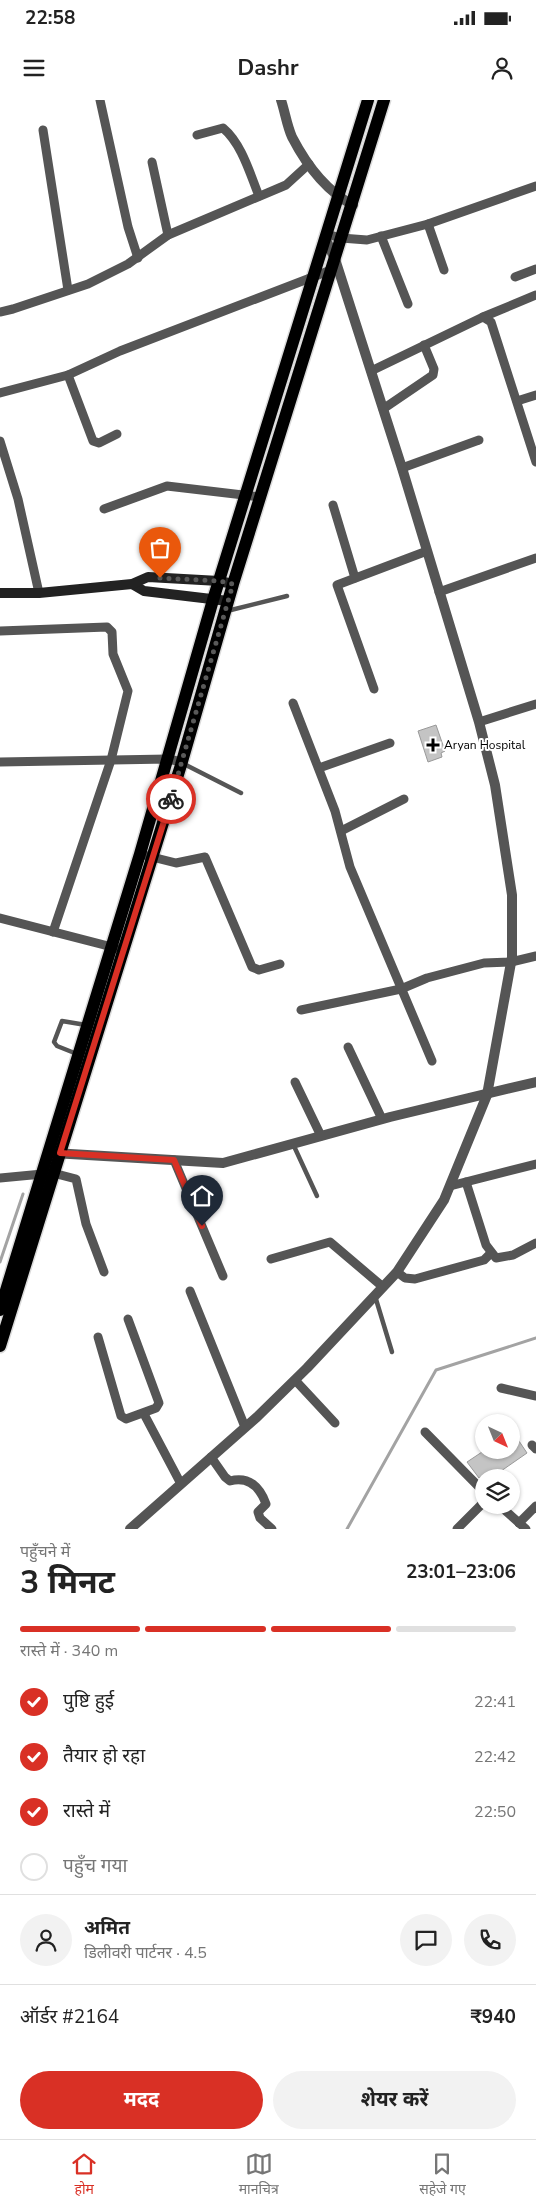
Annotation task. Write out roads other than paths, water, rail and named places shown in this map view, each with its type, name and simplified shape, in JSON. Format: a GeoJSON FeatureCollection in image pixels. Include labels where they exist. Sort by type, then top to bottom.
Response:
{"type":"FeatureCollection","features":[{"type":"Feature","properties":{"kind":"main road"},"geometry":{"type":"LineString","coordinates":[[146,856],[168,760],[213,600],[368,100]]}},
{"type":"Feature","properties":{"kind":"main road"},"geometry":{"type":"LineString","coordinates":[[0,1310],[55,1153],[146,856],[182,762],[226,606],[353,205],[384,100]]}},
{"type":"Feature","properties":{"kind":"main road"},"geometry":{"type":"LineString","coordinates":[[0,593],[39,593],[132,584],[148,577],[219,581],[233,584]]}},
{"type":"Feature","properties":{"kind":"main road"},"geometry":{"type":"LineString","coordinates":[[132,584],[144,591],[213,600],[226,606]]}},
{"type":"Feature","properties":{"kind":"main road"},"geometry":{"type":"LineString","coordinates":[[0,1346],[48,1173]]}},
{"type":"Feature","properties":{"kind":"street"},"geometry":{"type":"LineString","coordinates":[[100,100],[128,227],[138,258]]}},
{"type":"Feature","properties":{"kind":"street"},"geometry":{"type":"LineString","coordinates":[[281,100],[292,136],[309,164],[338,197],[353,205]]}},
{"type":"Feature","properties":{"kind":"street"},"geometry":{"type":"LineString","coordinates":[[197,135],[223,128],[230,134],[244,160],[259,196]]}},
{"type":"Feature","properties":{"kind":"street"},"geometry":{"type":"LineString","coordinates":[[43,130],[68,290]]}},
{"type":"Feature","properties":{"kind":"street"},"geometry":{"type":"LineString","coordinates":[[152,162],[168,235]]}},
{"type":"Feature","properties":{"kind":"street"},"geometry":{"type":"LineString","coordinates":[[0,312],[88,284],[138,258],[168,235],[286,185],[309,164]]}},
{"type":"Feature","properties":{"kind":"street"},"geometry":{"type":"LineString","coordinates":[[130,1529],[295,1380],[397,1272],[444,1200],[487,1095],[511,962],[512,895],[495,786],[479,722],[402,468],[371,371],[333,264],[326,236],[367,240],[428,224],[536,186]]}},
{"type":"Feature","properties":{"kind":"street"},"geometry":{"type":"LineString","coordinates":[[428,224],[444,270]]}},
{"type":"Feature","properties":{"kind":"street"},"geometry":{"type":"LineString","coordinates":[[381,236],[408,304]]}},
{"type":"Feature","properties":{"kind":"street"},"geometry":{"type":"LineString","coordinates":[[0,393],[68,375],[120,351],[312,277],[333,264]]}},
{"type":"Feature","properties":{"kind":"street"},"geometry":{"type":"LineString","coordinates":[[515,278],[536,269]]}},
{"type":"Feature","properties":{"kind":"street"},"geometry":{"type":"LineString","coordinates":[[371,371],[483,317],[536,295]]}},
{"type":"Feature","properties":{"kind":"street"},"geometry":{"type":"LineString","coordinates":[[483,317],[491,322],[536,462]]}},
{"type":"Feature","properties":{"kind":"street"},"geometry":{"type":"LineString","coordinates":[[383,409],[434,375],[434,369],[424,345]]}},
{"type":"Feature","properties":{"kind":"street"},"geometry":{"type":"LineString","coordinates":[[68,375],[94,441],[98,443],[117,434]]}},
{"type":"Feature","properties":{"kind":"street"},"geometry":{"type":"LineString","coordinates":[[516,401],[536,395]]}},
{"type":"Feature","properties":{"kind":"street"},"geometry":{"type":"LineString","coordinates":[[402,468],[479,440]]}},
{"type":"Feature","properties":{"kind":"street"},"geometry":{"type":"LineString","coordinates":[[0,441],[18,498],[39,593]]}},
{"type":"Feature","properties":{"kind":"street"},"geometry":{"type":"LineString","coordinates":[[104,509],[167,486],[260,497]]}},
{"type":"Feature","properties":{"kind":"street"},"geometry":{"type":"LineString","coordinates":[[333,505],[355,578]]}},
{"type":"Feature","properties":{"kind":"street"},"geometry":{"type":"LineString","coordinates":[[374,689],[337,585],[427,551]]}},
{"type":"Feature","properties":{"kind":"street"},"geometry":{"type":"LineString","coordinates":[[439,592],[536,558]]}},
{"type":"Feature","properties":{"kind":"street"},"geometry":{"type":"LineString","coordinates":[[0,630],[107,628],[112,632],[113,654],[128,691],[110,760],[53,932]]}},
{"type":"Feature","properties":{"kind":"street"},"geometry":{"type":"LineString","coordinates":[[293,703],[335,811],[350,867],[432,1061]]}},
{"type":"Feature","properties":{"kind":"street"},"geometry":{"type":"LineString","coordinates":[[479,722],[536,704]]}},
{"type":"Feature","properties":{"kind":"street"},"geometry":{"type":"LineString","coordinates":[[319,768],[390,743]]}},
{"type":"Feature","properties":{"kind":"street"},"geometry":{"type":"LineString","coordinates":[[0,762],[168,760],[182,762]]}},
{"type":"Feature","properties":{"kind":"street"},"geometry":{"type":"LineString","coordinates":[[340,831],[404,798]]}},
{"type":"Feature","properties":{"kind":"street"},"geometry":{"type":"LineString","coordinates":[[146,856],[176,863],[206,857],[252,967],[259,970],[280,964]]}},
{"type":"Feature","properties":{"kind":"street"},"geometry":{"type":"LineString","coordinates":[[0,918],[117,948]]}},
{"type":"Feature","properties":{"kind":"street"},"geometry":{"type":"LineString","coordinates":[[302,1010],[400,989],[427,978],[484,963],[511,962],[536,956]]}},
{"type":"Feature","properties":{"kind":"street"},"geometry":{"type":"LineString","coordinates":[[348,1048],[382,1119]]}},
{"type":"Feature","properties":{"kind":"street"},"geometry":{"type":"LineString","coordinates":[[295,1082],[321,1136]]}},
{"type":"Feature","properties":{"kind":"street"},"geometry":{"type":"LineString","coordinates":[[55,1153],[223,1163],[382,1119],[536,1082]]}},
{"type":"Feature","properties":{"kind":"street"},"geometry":{"type":"LineString","coordinates":[[174,1160],[223,1276]]}},
{"type":"Feature","properties":{"kind":"street"},"geometry":{"type":"LineString","coordinates":[[450,1186],[536,1164]]}},
{"type":"Feature","properties":{"kind":"street"},"geometry":{"type":"LineString","coordinates":[[0,1178],[48,1173],[76,1179],[86,1224],[104,1272]]}},
{"type":"Feature","properties":{"kind":"street"},"geometry":{"type":"LineString","coordinates":[[466,1182],[491,1253],[496,1258],[503,1258],[536,1242]]}},
{"type":"Feature","properties":{"kind":"street"},"geometry":{"type":"LineString","coordinates":[[271,1259],[330,1242],[383,1287]]}},
{"type":"Feature","properties":{"kind":"street"},"geometry":{"type":"LineString","coordinates":[[397,1272],[405,1278],[415,1279],[484,1260],[491,1253]]}},
{"type":"Feature","properties":{"kind":"street"},"geometry":{"type":"LineString","coordinates":[[190,1291],[245,1427]]}},
{"type":"Feature","properties":{"kind":"street"},"geometry":{"type":"LineString","coordinates":[[98,1337],[121,1416],[126,1419],[144,1414],[156,1408],[159,1403],[128,1319]]}},
{"type":"Feature","properties":{"kind":"street"},"geometry":{"type":"LineString","coordinates":[[295,1380],[335,1423]]}},
{"type":"Feature","properties":{"kind":"street"},"geometry":{"type":"LineString","coordinates":[[501,1388],[536,1396]]}},
{"type":"Feature","properties":{"kind":"street"},"geometry":{"type":"LineString","coordinates":[[144,1414],[181,1484]]}},
{"type":"Feature","properties":{"kind":"street"},"geometry":{"type":"LineString","coordinates":[[426,1432],[475,1483]]}},
{"type":"Feature","properties":{"kind":"street"},"geometry":{"type":"LineString","coordinates":[[211,1457],[225,1477],[230,1480],[241,1478],[250,1481],[264,1496],[266,1504],[258,1512],[260,1518],[272,1529]]}},
{"type":"Feature","properties":{"kind":"street"},"geometry":{"type":"LineString","coordinates":[[509,1514],[522,1526],[536,1506]]}},
{"type":"Feature","properties":{"kind":"street"},"geometry":{"type":"LineString","coordinates":[[457,1529],[475,1511]]}},
{"type":"Feature","properties":{"kind":"lane"},"geometry":{"type":"LineString","coordinates":[[226,606],[287,596]]}},
{"type":"Feature","properties":{"kind":"lane"},"geometry":{"type":"LineString","coordinates":[[182,762],[241,793]]}},
{"type":"Feature","properties":{"kind":"lane"},"geometry":{"type":"LineString","coordinates":[[84,1056],[57,1046],[54,1042],[62,1021],[93,1026]]}},
{"type":"Feature","properties":{"kind":"lane"},"geometry":{"type":"LineString","coordinates":[[293,1144],[317,1196]]}},
{"type":"Feature","properties":{"kind":"lane"},"geometry":{"type":"LineString","coordinates":[[375,1295],[392,1352]]}},
{"type":"Feature","properties":{"kind":"waterway"},"geometry":{"type":"LineString","coordinates":[[0,1262],[23,1194]]}},
{"type":"Feature","properties":{"kind":"waterway"},"geometry":{"type":"LineString","coordinates":[[347,1529],[436,1370],[536,1338]]}},
{"type":"Feature","properties":{"kind":"place","name":"Aryan Hospital"},"geometry":{"type":"Point","coordinates":[433,745]}}]}
